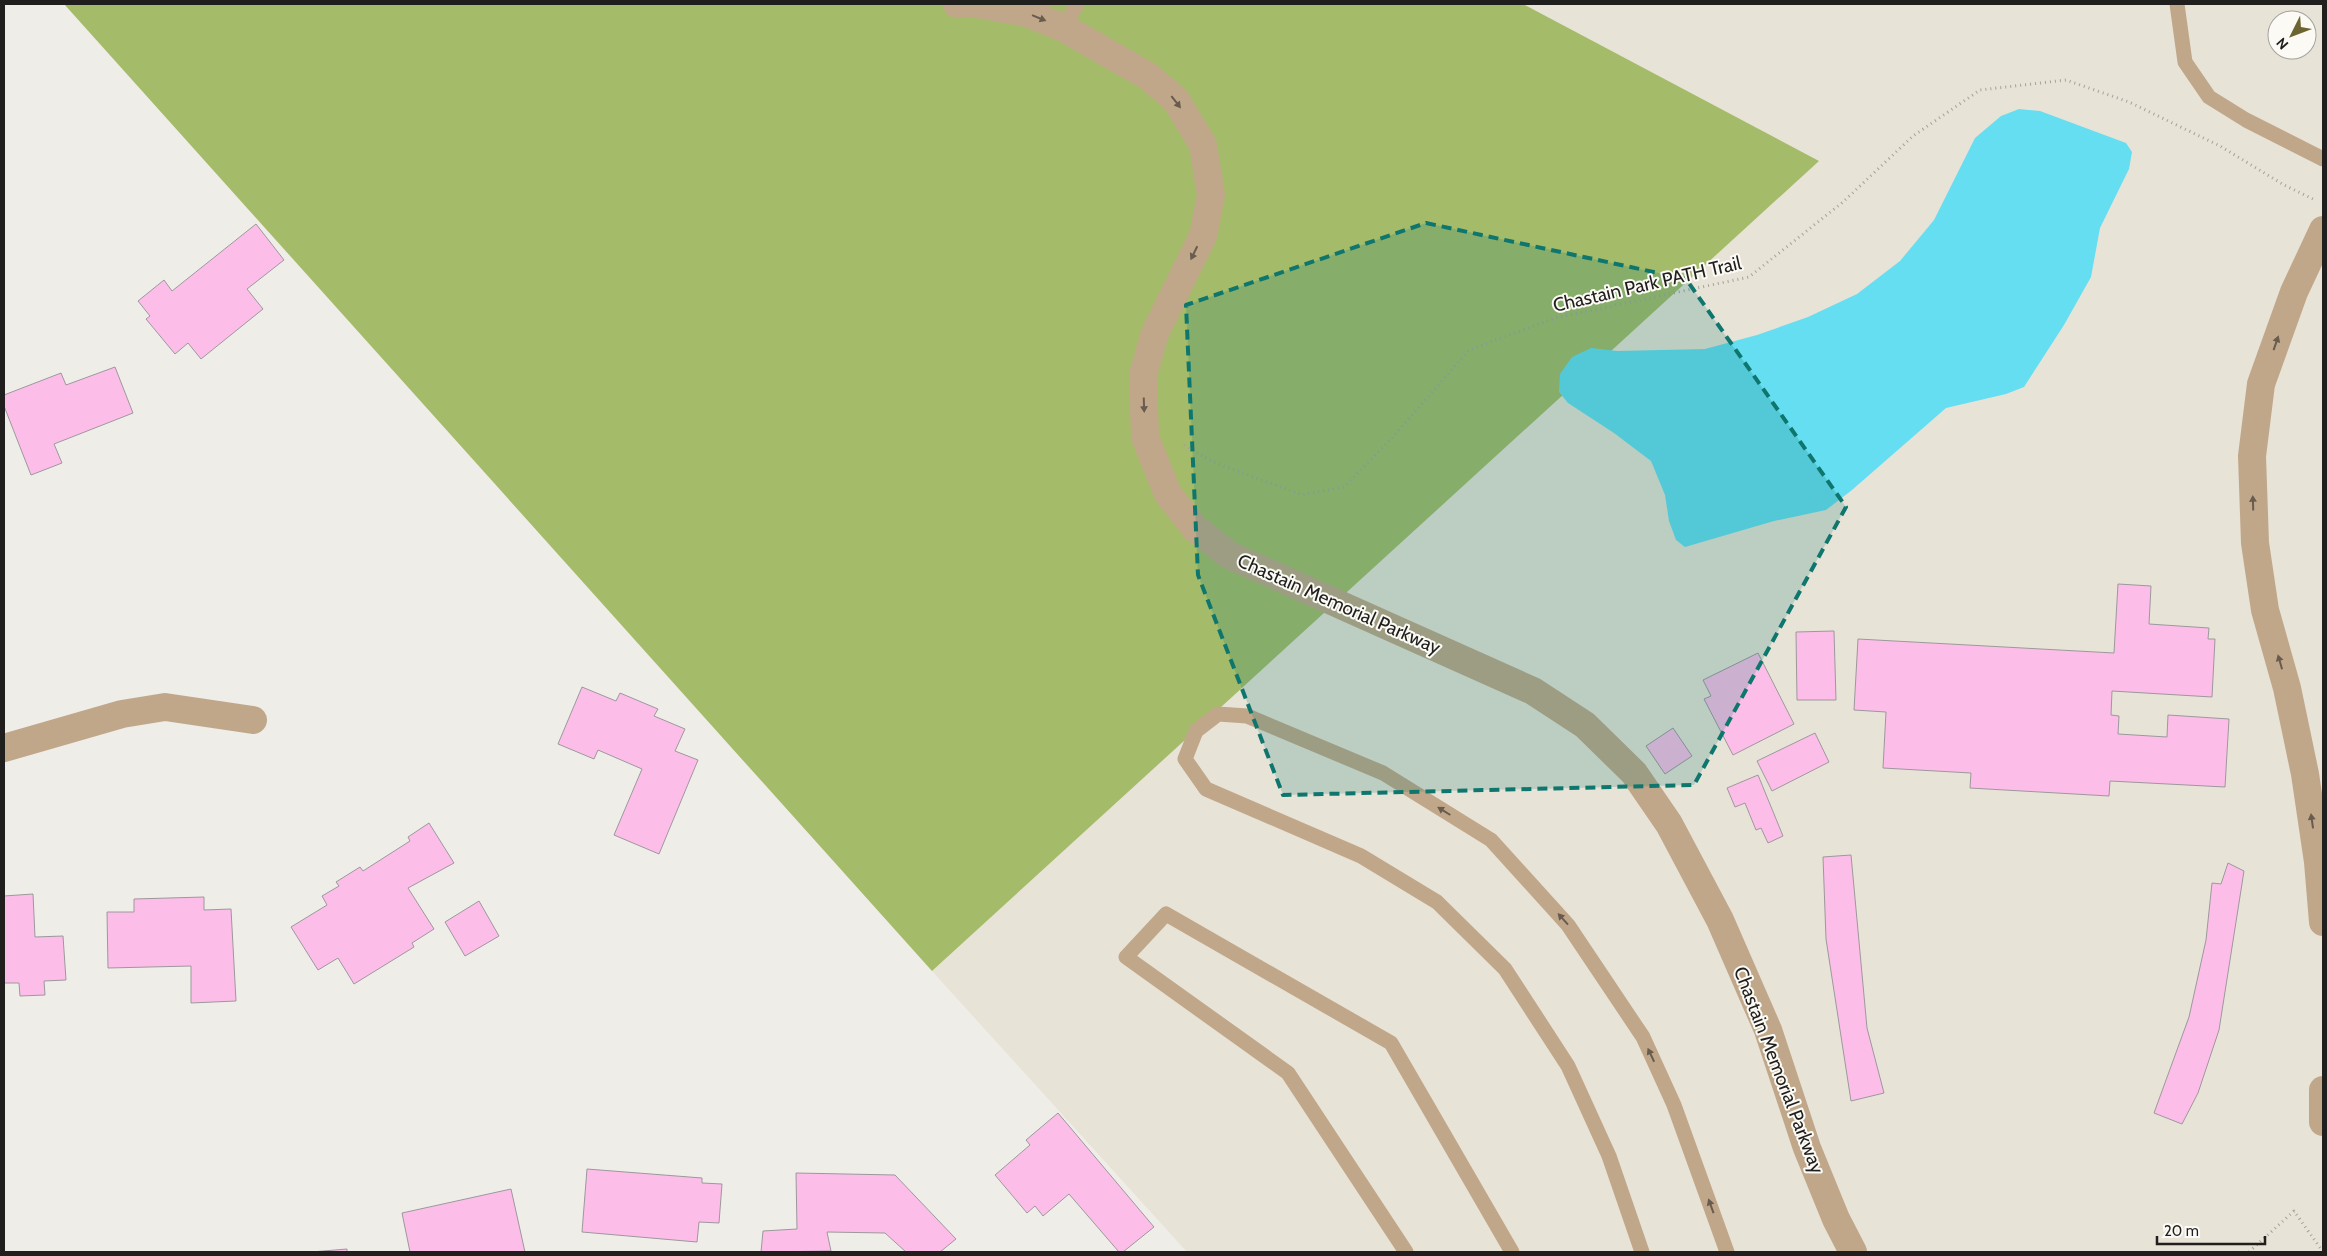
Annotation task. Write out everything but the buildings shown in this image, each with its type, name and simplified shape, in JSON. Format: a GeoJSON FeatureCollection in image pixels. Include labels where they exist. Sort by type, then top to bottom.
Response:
{"type":"FeatureCollection","features":[{"type":"Feature","properties":{"kind":"street","name":"Chastain Memorial Parkway"},"geometry":{"type":"LineString","coordinates":[[957,4],[996,6],[1027,13],[1064,28],[1148,76],[1176,100],[1203,145],[1211,195],[1203,236],[1155,333],[1144,375],[1145,436],[1168,494],[1195,528],[1229,555],[1533,691],[1585,725],[1634,773],[1669,824],[1720,920],[1768,1030],[1807,1148],[1836,1219],[1853,1252]]}},
{"type":"Feature","properties":{"kind":"street"},"geometry":{"type":"LineString","coordinates":[[2323,230],[2294,292],[2261,384],[2252,456],[2255,543],[2265,610],[2287,688],[2306,774],[2318,862],[2323,922]]}},
{"type":"Feature","properties":{"kind":"street"},"geometry":{"type":"LineString","coordinates":[[4,748],[122,714],[165,707],[253,720]]}},
{"type":"Feature","properties":{"kind":"street"},"geometry":{"type":"LineString","coordinates":[[2323,1090],[2323,1122]]}},
{"type":"Feature","properties":{"kind":"lane"},"geometry":{"type":"LineString","coordinates":[[1064,28],[1076,4]]}},
{"type":"Feature","properties":{"kind":"lane"},"geometry":{"type":"LineString","coordinates":[[2176,4],[2185,62],[2209,97],[2246,120],[2323,160]]}},
{"type":"Feature","properties":{"kind":"lane"},"geometry":{"type":"LineString","coordinates":[[1642,1252],[1609,1156],[1568,1066],[1505,969],[1437,902],[1378,866],[1361,856],[1206,789],[1185,759],[1196,731],[1218,714],[1247,716],[1383,773],[1491,840],[1568,925],[1643,1036],[1674,1105],[1727,1252]]}},
{"type":"Feature","properties":{"kind":"lane"},"geometry":{"type":"LineString","coordinates":[[1406,1252],[1288,1073],[1126,957],[1166,914],[1391,1043],[1512,1252]]}},
{"type":"Feature","properties":{"kind":"path","name":"Chastain Park PATH Trail"},"geometry":{"type":"LineString","coordinates":[[1145,421],[1213,462],[1302,495],[1344,487],[1392,438],[1469,350],[1555,318],[1749,277],[1843,202],[1913,136],[1980,90],[2066,80],[2129,102],[2220,146],[2284,185],[2319,202]]}},
{"type":"Feature","properties":{"kind":"path"},"geometry":{"type":"LineString","coordinates":[[2249,1252],[2294,1211],[2322,1252]]}},
{"type":"Feature","properties":{"kind":"highlighted area"},"geometry":{"type":"Polygon","coordinates":[[[1426,223],[1686,279],[1846,507],[1694,785],[1283,795],[1198,575],[1186,305],[1426,223]]]}},
{"type":"Feature","properties":{"kind":"shaded area"},"geometry":{"type":"Polygon","coordinates":[[[1523,4],[2323,4],[2323,1252],[1187,1252],[932,971],[1818,161],[1523,4]]]}},
{"type":"Feature","properties":{"kind":"green space"},"geometry":{"type":"Polygon","coordinates":[[[64,4],[1523,4],[1819,161],[932,971],[64,4]]]}},
{"type":"Feature","properties":{"kind":"water"},"geometry":{"type":"Polygon","coordinates":[[[2019,109],[2040,111],[2126,143],[2132,152],[2129,169],[2100,228],[2091,277],[2064,325],[2024,387],[2006,394],[1946,408],[1852,490],[1826,510],[1774,521],[1685,547],[1676,540],[1669,521],[1665,495],[1651,461],[1614,433],[1568,403],[1559,392],[1560,374],[1572,357],[1591,348],[1617,351],[1705,349],[1757,335],[1808,317],[1857,294],[1900,261],[1934,220],[1975,138],[2001,116],[2019,109]]]}}]}
